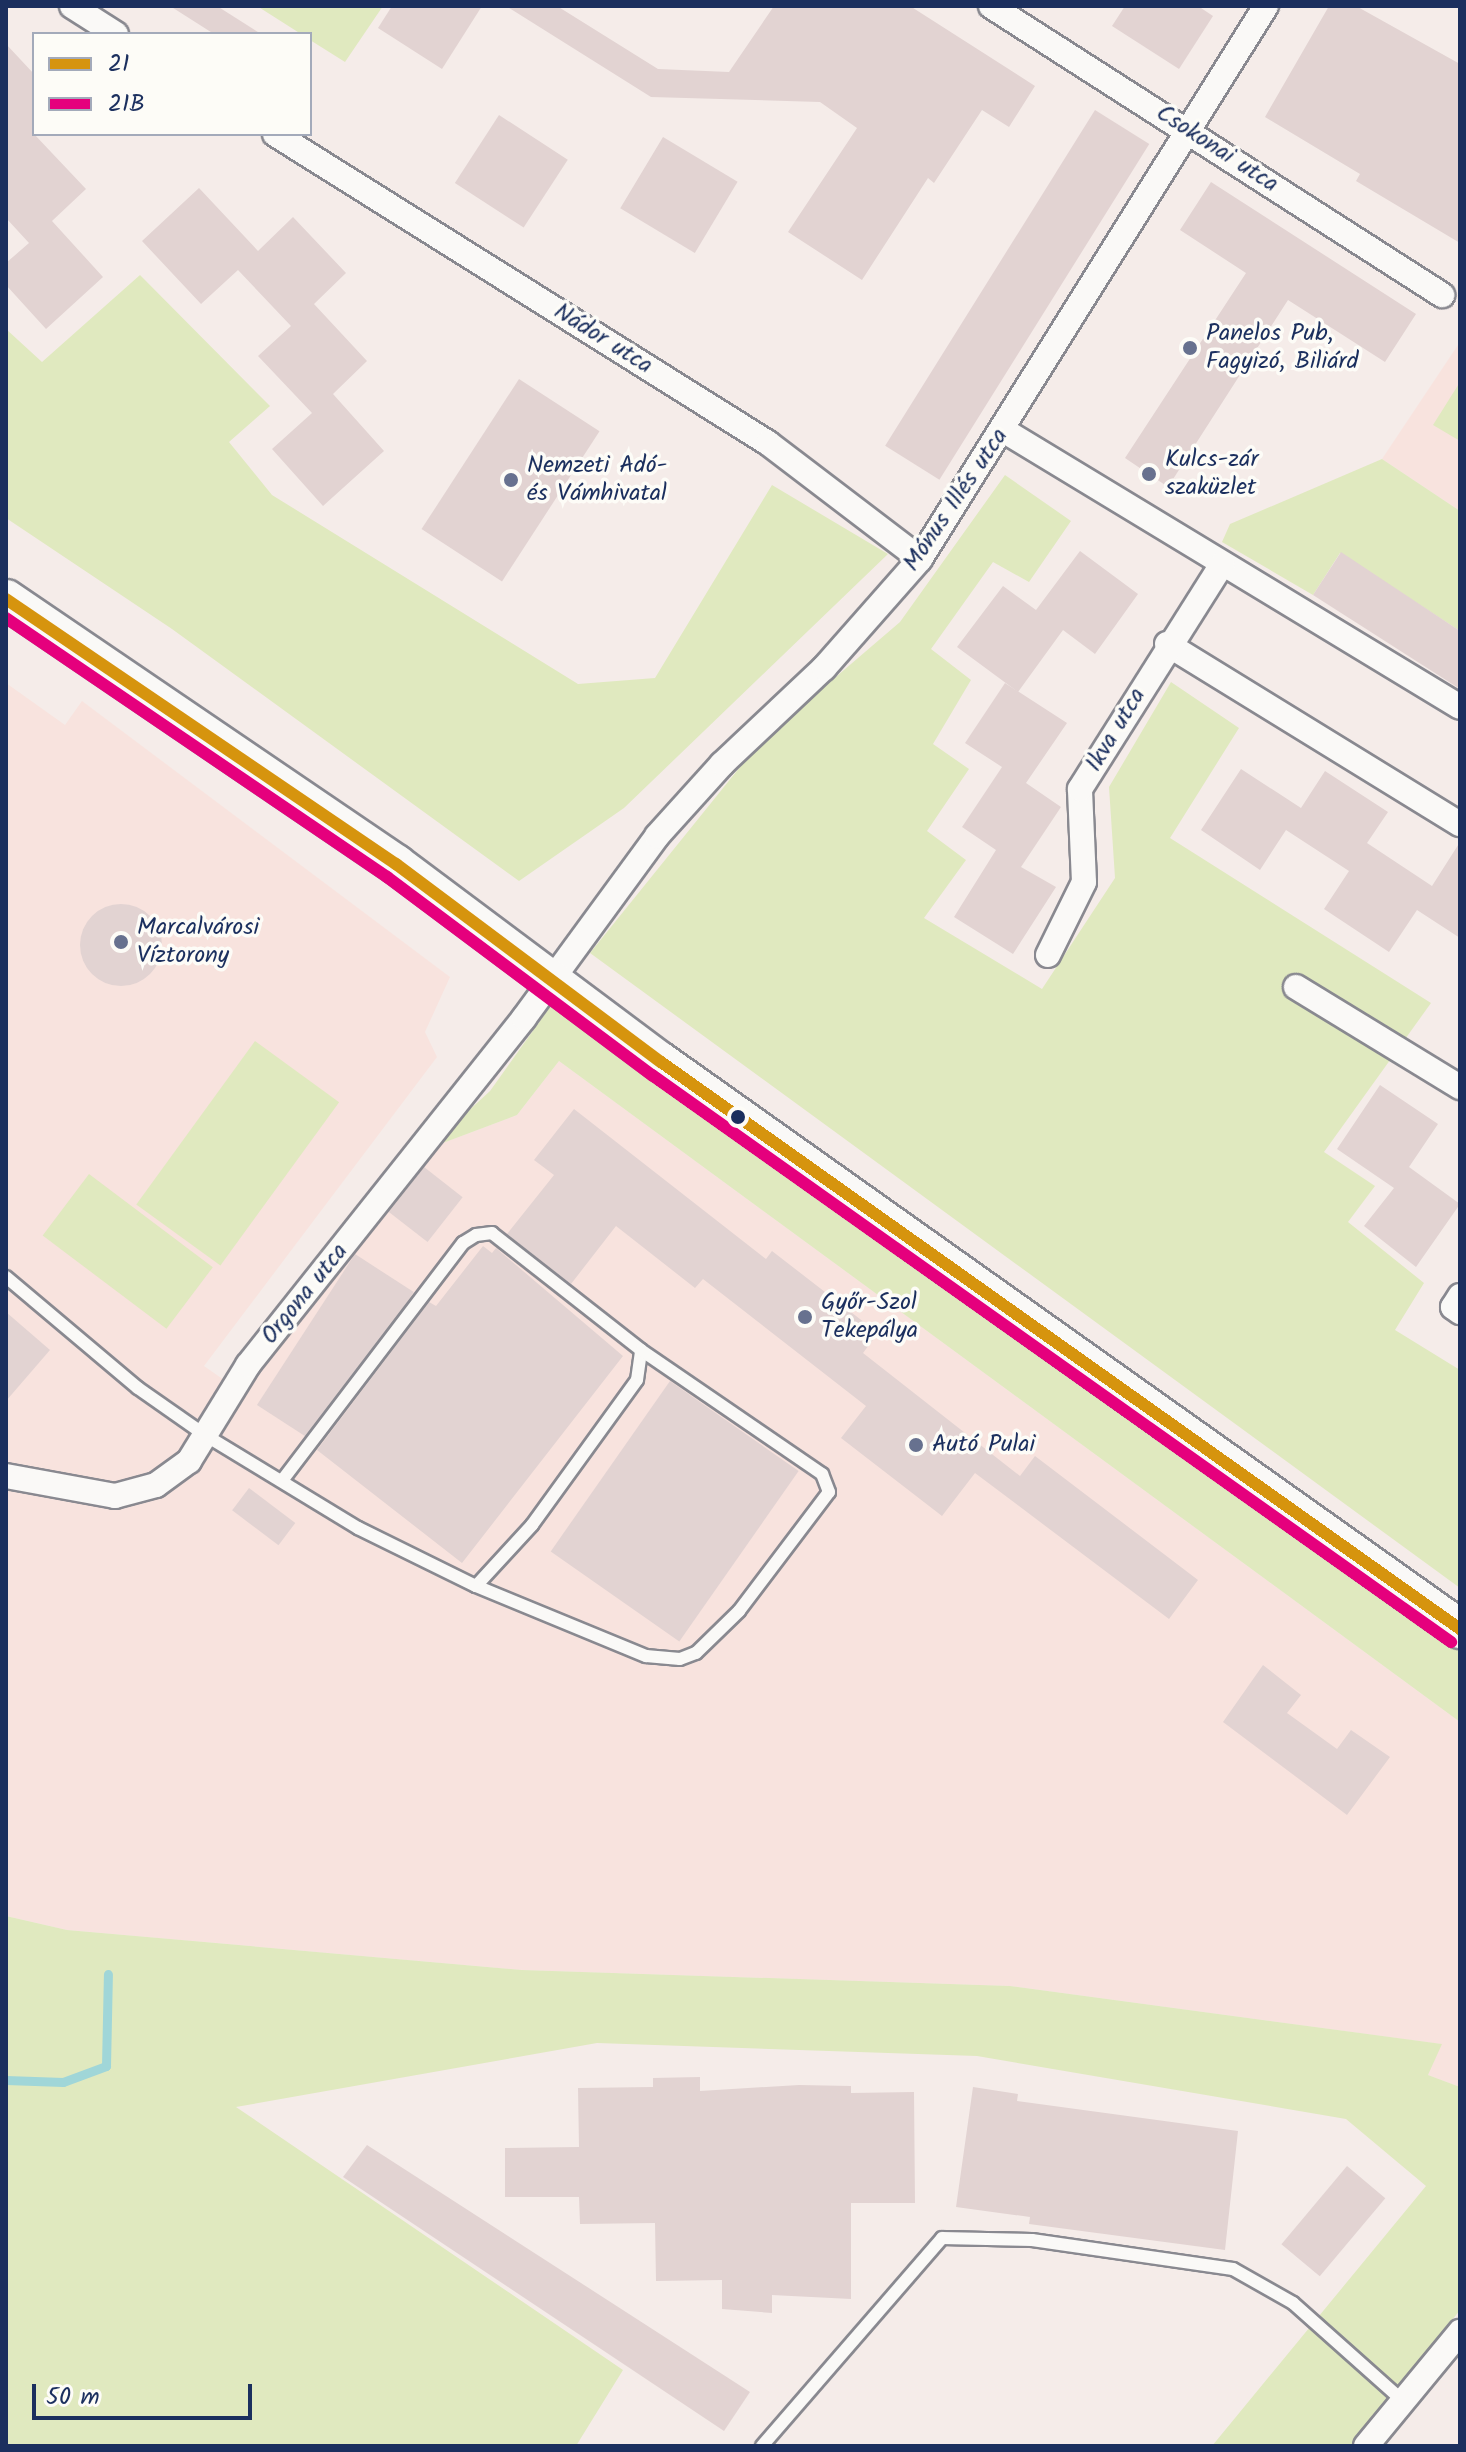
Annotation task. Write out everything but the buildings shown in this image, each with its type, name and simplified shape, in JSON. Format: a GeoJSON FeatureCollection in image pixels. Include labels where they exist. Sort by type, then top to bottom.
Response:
{"type":"FeatureCollection","features":[{"type":"Feature","properties":{"kind":"main road"},"geometry":{"type":"LineString","coordinates":[[6,599],[384,855],[551,981],[1460,1629]]}},
{"type":"Feature","properties":{"kind":"street"},"geometry":{"type":"LineString","coordinates":[[72,6],[113,32]]}},
{"type":"Feature","properties":{"kind":"street","name":"Csokonai utca"},"geometry":{"type":"LineString","coordinates":[[991,6],[1189,130],[1442,295]]}},
{"type":"Feature","properties":{"kind":"street","name":"Mónus Illés utca"},"geometry":{"type":"LineString","coordinates":[[551,981],[657,836],[722,764],[824,668],[920,559],[1266,6]]}},
{"type":"Feature","properties":{"kind":"street","name":"Nádor utca"},"geometry":{"type":"LineString","coordinates":[[278,136],[768,443],[920,559]]}},
{"type":"Feature","properties":{"kind":"street"},"geometry":{"type":"LineString","coordinates":[[1003,430],[1460,707]]}},
{"type":"Feature","properties":{"kind":"street","name":"Ikva utca"},"geometry":{"type":"LineString","coordinates":[[1048,955],[1084,882],[1080,789],[1167,644],[1222,564]]}},
{"type":"Feature","properties":{"kind":"street"},"geometry":{"type":"LineString","coordinates":[[1167,644],[1460,824]]}},
{"type":"Feature","properties":{"kind":"street","name":"Orgona utca"},"geometry":{"type":"LineString","coordinates":[[6,1476],[115,1496],[156,1485],[189,1461],[248,1365],[551,981]]}},
{"type":"Feature","properties":{"kind":"street"},"geometry":{"type":"LineString","coordinates":[[1296,987],[1460,1087]]}},
{"type":"Feature","properties":{"kind":"street"},"geometry":{"type":"LineString","coordinates":[[1460,1296],[1453,1307],[1460,1312]]}},
{"type":"Feature","properties":{"kind":"street"},"geometry":{"type":"LineString","coordinates":[[1366,2446],[1460,2332]]}},
{"type":"Feature","properties":{"kind":"lane"},"geometry":{"type":"LineString","coordinates":[[6,1277],[138,1388],[205,1435],[358,1528],[476,1586],[646,1656],[680,1659],[696,1653],[739,1611],[829,1492],[822,1474],[641,1350],[492,1233],[476,1235],[463,1243],[282,1481]]}},
{"type":"Feature","properties":{"kind":"lane"},"geometry":{"type":"LineString","coordinates":[[476,1586],[532,1525],[637,1380],[641,1350]]}},
{"type":"Feature","properties":{"kind":"lane"},"geometry":{"type":"LineString","coordinates":[[762,2446],[942,2238],[1032,2240],[1233,2269],[1293,2303],[1403,2401]]}},
{"type":"Feature","properties":{"kind":"shaded area"},"geometry":{"type":"Polygon","coordinates":[[[1460,342],[1460,511],[1382,459],[1460,342]]]}},
{"type":"Feature","properties":{"kind":"shaded area"},"geometry":{"type":"Polygon","coordinates":[[[6,683],[65,725],[82,701],[450,977],[425,1032],[437,1057],[204,1366],[244,1394],[427,1149],[517,1115],[559,1061],[1460,1722],[1460,2087],[1428,2075],[1441,2044],[1010,1986],[522,1970],[67,1930],[6,1916],[6,683]]]}},
{"type":"Feature","properties":{"kind":"green space"},"geometry":{"type":"Polygon","coordinates":[[[257,6],[383,6],[345,62],[312,41],[312,32],[298,32],[257,6]]]}},
{"type":"Feature","properties":{"kind":"green space"},"geometry":{"type":"Polygon","coordinates":[[[140,275],[270,406],[229,442],[272,495],[578,684],[655,678],[772,485],[888,554],[624,808],[519,881],[172,629],[6,518],[6,329],[42,362],[140,275]]]}},
{"type":"Feature","properties":{"kind":"green space"},"geometry":{"type":"Polygon","coordinates":[[[1460,382],[1460,441],[1433,425],[1460,382]]]}},
{"type":"Feature","properties":{"kind":"green space"},"geometry":{"type":"Polygon","coordinates":[[[1382,459],[1460,511],[1460,631],[1340,553],[1313,595],[1222,542],[1230,524],[1382,459]]]}},
{"type":"Feature","properties":{"kind":"green space"},"geometry":{"type":"Polygon","coordinates":[[[1005,475],[1071,521],[1029,582],[993,562],[931,649],[971,680],[933,744],[969,769],[927,831],[966,860],[924,918],[1042,989],[1115,878],[1109,787],[1171,682],[1239,728],[1170,838],[1431,1003],[1324,1152],[1375,1186],[1348,1222],[1424,1283],[1395,1330],[1460,1370],[1460,1588],[590,953],[761,741],[900,622],[1005,475]]]}},
{"type":"Feature","properties":{"kind":"green space"},"geometry":{"type":"Polygon","coordinates":[[[557,997],[1460,1628],[1460,1722],[559,1061],[517,1115],[427,1149],[490,1091],[557,997]]]}},
{"type":"Feature","properties":{"kind":"green space"},"geometry":{"type":"Polygon","coordinates":[[[255,1041],[339,1102],[220,1266],[136,1204],[255,1041]]]}},
{"type":"Feature","properties":{"kind":"green space"},"geometry":{"type":"Polygon","coordinates":[[[89,1174],[213,1267],[166,1329],[43,1235],[89,1174]]]}},
{"type":"Feature","properties":{"kind":"green space"},"geometry":{"type":"Polygon","coordinates":[[[6,1916],[67,1930],[522,1970],[1010,1986],[1442,2044],[1428,2075],[1460,2087],[1460,2310],[1353,2446],[1212,2446],[1426,2186],[1346,2119],[977,2056],[597,2043],[236,2107],[623,2370],[576,2446],[6,2446],[6,1916]]]}},
{"type":"Feature","properties":{"kind":"waterway"},"geometry":{"type":"LineString","coordinates":[[6,2080],[63,2082],[106,2066],[108,1974]]}},
{"type":"Feature","properties":{"kind":"transit line","name":"21"},"geometry":{"type":"LineString","coordinates":[[6,599],[396,864],[661,1062],[1460,1629]]}},
{"type":"Feature","properties":{"kind":"transit line","name":"21B"},"geometry":{"type":"LineString","coordinates":[[6,618],[387,877],[652,1075],[1451,1642]]}},
{"type":"Feature","properties":{"kind":"place","name":"Panelos Pub, Fagyizó, Biliárd"},"geometry":{"type":"Point","coordinates":[1190,348]}},
{"type":"Feature","properties":{"kind":"place","name":"Kulcs-zár szaküzlet"},"geometry":{"type":"Point","coordinates":[1149,474]}},
{"type":"Feature","properties":{"kind":"place","name":"Nemzeti Adó- és Vámhivatal"},"geometry":{"type":"Point","coordinates":[511,480]}},
{"type":"Feature","properties":{"kind":"place","name":"Marcalvárosi Víztorony"},"geometry":{"type":"Point","coordinates":[121,942]}},
{"type":"Feature","properties":{"kind":"place","name":"Győr-Szol Tekepálya"},"geometry":{"type":"Point","coordinates":[805,1317]}},
{"type":"Feature","properties":{"kind":"place","name":"Autó Pulai"},"geometry":{"type":"Point","coordinates":[916,1445]}}]}
